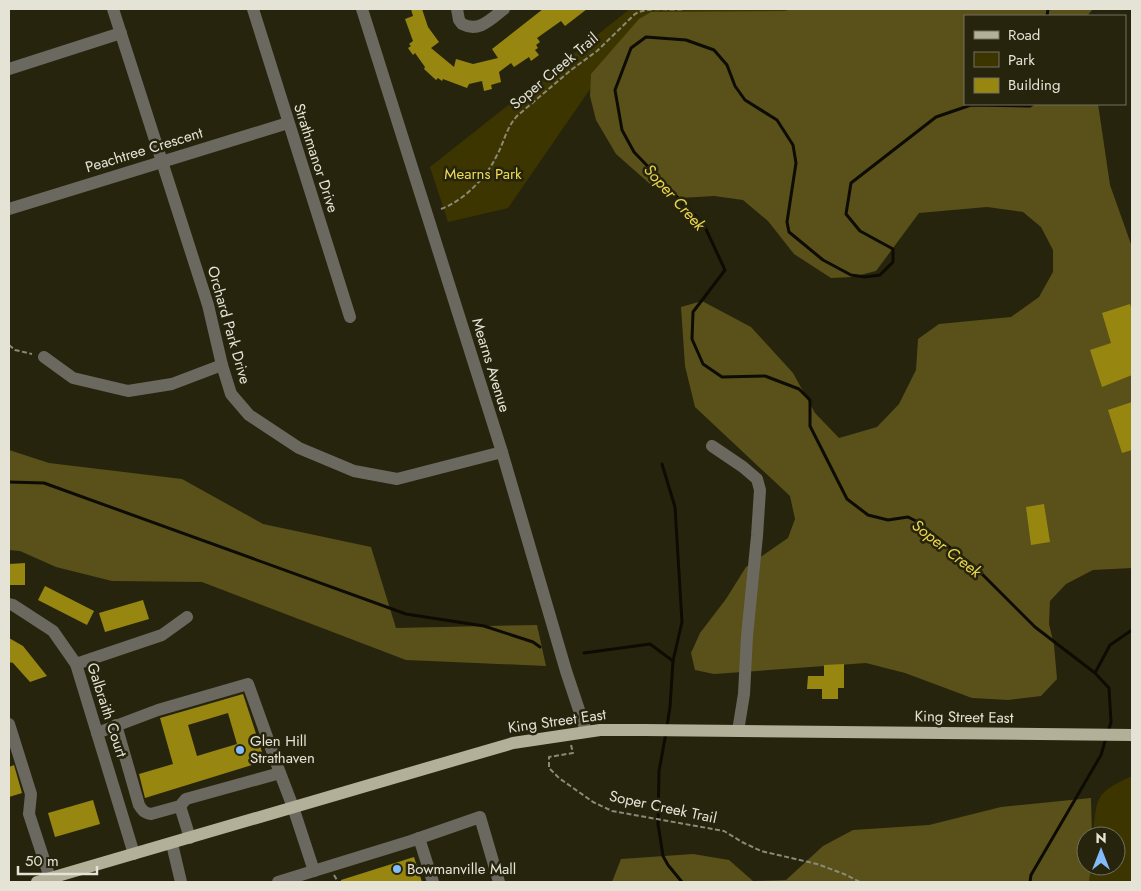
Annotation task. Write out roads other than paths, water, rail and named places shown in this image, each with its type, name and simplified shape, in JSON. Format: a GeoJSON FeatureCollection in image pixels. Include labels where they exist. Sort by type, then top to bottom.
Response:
{"type":"FeatureCollection","features":[{"type":"Feature","properties":{"kind":"main road","name":"King Street East"},"geometry":{"type":"LineString","coordinates":[[37,882],[513,743],[586,731],[687,730],[1130,735]]}},
{"type":"Feature","properties":{"kind":"street","name":"Orchard Park Drive"},"geometry":{"type":"LineString","coordinates":[[113,9],[208,305],[231,394],[249,415],[299,448],[354,471],[397,479],[502,452]]}},
{"type":"Feature","properties":{"kind":"street","name":"Strathmanor Drive"},"geometry":{"type":"LineString","coordinates":[[253,9],[350,317]]}},
{"type":"Feature","properties":{"kind":"street","name":"Mearns Avenue"},"geometry":{"type":"LineString","coordinates":[[362,9],[502,452],[566,671],[586,731]]}},
{"type":"Feature","properties":{"kind":"street"},"geometry":{"type":"LineString","coordinates":[[457,9],[459,20],[462,24],[473,27],[486,23],[504,9]]}},
{"type":"Feature","properties":{"kind":"street"},"geometry":{"type":"LineString","coordinates":[[9,69],[121,33]]}},
{"type":"Feature","properties":{"kind":"street","name":"Peachtree Crescent"},"geometry":{"type":"LineString","coordinates":[[9,209],[288,123]]}},
{"type":"Feature","properties":{"kind":"street"},"geometry":{"type":"LineString","coordinates":[[44,357],[73,378],[128,391],[172,384],[222,365]]}},
{"type":"Feature","properties":{"kind":"street"},"geometry":{"type":"LineString","coordinates":[[712,446],[757,479],[760,490],[747,636],[744,694],[738,731]]}},
{"type":"Feature","properties":{"kind":"street","name":"Galbraith Court"},"geometry":{"type":"LineString","coordinates":[[9,604],[53,631],[76,664],[134,854]]}},
{"type":"Feature","properties":{"kind":"street"},"geometry":{"type":"LineString","coordinates":[[76,664],[162,635],[186,617]]}},
{"type":"Feature","properties":{"kind":"street"},"geometry":{"type":"LineString","coordinates":[[97,733],[158,710],[248,684],[314,871]]}},
{"type":"Feature","properties":{"kind":"street"},"geometry":{"type":"LineString","coordinates":[[9,724],[11,738],[31,794],[29,814],[50,878]]}},
{"type":"Feature","properties":{"kind":"street"},"geometry":{"type":"LineString","coordinates":[[116,726],[142,810],[151,814],[180,806],[186,799],[280,773]]}},
{"type":"Feature","properties":{"kind":"street"},"geometry":{"type":"LineString","coordinates":[[180,806],[190,838]]}},
{"type":"Feature","properties":{"kind":"street"},"geometry":{"type":"LineString","coordinates":[[278,882],[480,817],[500,882]]}},
{"type":"Feature","properties":{"kind":"street"},"geometry":{"type":"LineString","coordinates":[[419,838],[433,882]]}},
{"type":"Feature","properties":{"kind":"street"},"geometry":{"type":"LineString","coordinates":[[172,844],[182,882]]}},
{"type":"Feature","properties":{"kind":"waterway","name":"Soper Creek"},"geometry":{"type":"LineString","coordinates":[[1047,15],[1048,9]]}},
{"type":"Feature","properties":{"kind":"waterway","name":"Soper Creek"},"geometry":{"type":"LineString","coordinates":[[971,105],[936,117],[851,183],[846,214],[860,231],[893,249],[893,262],[880,275],[865,277],[851,275],[823,260],[789,232],[787,222],[796,163],[793,145],[777,120],[745,100],[735,86],[727,65],[714,50],[686,40],[646,37],[631,48],[615,90],[622,130],[634,152],[704,225],[725,270],[693,312],[692,339],[703,364],[722,377],[765,376],[799,389],[810,400],[810,426],[847,499],[868,515],[888,520],[908,517],[916,521],[976,568],[1035,627],[1095,673],[1109,688],[1111,722],[1108,732]]}},
{"type":"Feature","properties":{"kind":"waterway","name":"Soper Creek"},"geometry":{"type":"LineString","coordinates":[[971,105],[1032,105]]}},
{"type":"Feature","properties":{"kind":"waterway"},"geometry":{"type":"LineString","coordinates":[[662,464],[675,507],[682,622],[673,661],[667,726]]}},
{"type":"Feature","properties":{"kind":"waterway"},"geometry":{"type":"LineString","coordinates":[[9,482],[44,483],[406,614],[484,626],[533,642],[540,647]]}},
{"type":"Feature","properties":{"kind":"waterway"},"geometry":{"type":"LineString","coordinates":[[1095,673],[1110,645],[1132,630]]}},
{"type":"Feature","properties":{"kind":"waterway"},"geometry":{"type":"LineString","coordinates":[[584,653],[650,644],[673,661]]}},
{"type":"Feature","properties":{"kind":"waterway"},"geometry":{"type":"LineString","coordinates":[[666,733],[659,771],[658,824],[663,856],[682,882]]}},
{"type":"Feature","properties":{"kind":"waterway","name":"Soper Creek"},"geometry":{"type":"LineString","coordinates":[[1030,882],[1031,875],[1101,755],[1106,738]]}},
{"type":"Feature","properties":{"kind":"place","name":"Glen Hill Strathaven"},"geometry":{"type":"Point","coordinates":[240,750]}},
{"type":"Feature","properties":{"kind":"place","name":"Bowmanville Mall"},"geometry":{"type":"Point","coordinates":[397,869]}},
{"type":"Feature","properties":{"kind":"park label","name":"Mearns Park"},"geometry":{"type":"Point","coordinates":[483,174]}}]}
